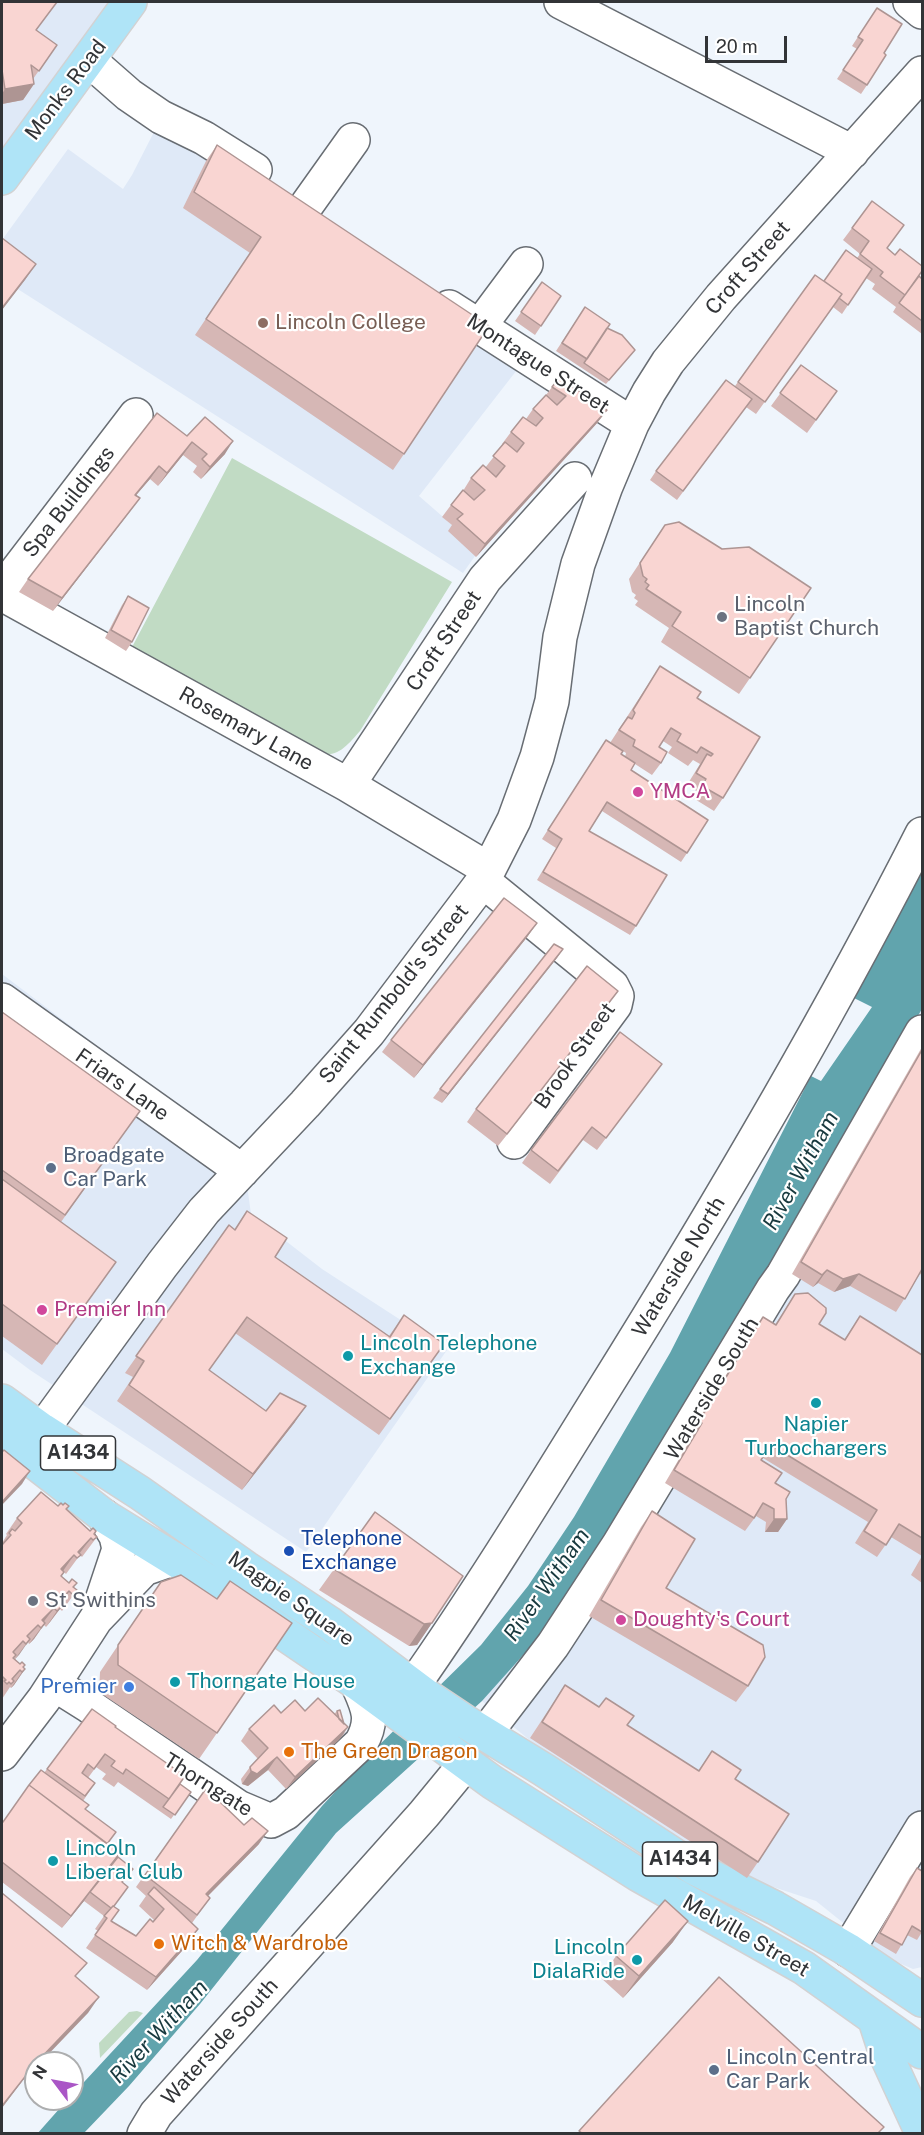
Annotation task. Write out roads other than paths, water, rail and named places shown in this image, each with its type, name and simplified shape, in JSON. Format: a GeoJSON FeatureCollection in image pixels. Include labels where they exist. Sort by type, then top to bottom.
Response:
{"type":"FeatureCollection","features":[{"type":"Feature","properties":{"kind":"main road","name":"Monks Road"},"geometry":{"type":"LineString","coordinates":[[2,178],[130,2]]}},
{"type":"Feature","properties":{"kind":"main road","name":"A1434"},"geometry":{"type":"LineString","coordinates":[[2,1401],[42,1430]]}},
{"type":"Feature","properties":{"kind":"main road","name":"Magpie Square"},"geometry":{"type":"LineString","coordinates":[[42,1430],[155,1504],[328,1623],[413,1700]]}},
{"type":"Feature","properties":{"kind":"main road","name":"A1434"},"geometry":{"type":"LineString","coordinates":[[2,1437],[104,1516]]}},
{"type":"Feature","properties":{"kind":"main road","name":"Magpie Square"},"geometry":{"type":"LineString","coordinates":[[104,1516],[173,1559],[357,1683],[413,1700]]}},
{"type":"Feature","properties":{"kind":"main road","name":"A1434"},"geometry":{"type":"LineString","coordinates":[[413,1700],[474,1727]]}},
{"type":"Feature","properties":{"kind":"main road","name":"A1434"},"geometry":{"type":"LineString","coordinates":[[413,1700],[455,1755]]}},
{"type":"Feature","properties":{"kind":"main road","name":"Melville Street"},"geometry":{"type":"LineString","coordinates":[[474,1727],[694,1868],[775,1908],[916,1988]]}},
{"type":"Feature","properties":{"kind":"main road","name":"Melville Street"},"geometry":{"type":"LineString","coordinates":[[455,1755],[492,1782],[639,1875],[804,1968],[922,2052]]}},
{"type":"Feature","properties":{"kind":"main road"},"geometry":{"type":"LineString","coordinates":[[875,2020],[887,2057],[922,2133]]}},
{"type":"Feature","properties":{"kind":"street"},"geometry":{"type":"LineString","coordinates":[[561,2],[852,152]]}},
{"type":"Feature","properties":{"kind":"street"},"geometry":{"type":"LineString","coordinates":[[910,2],[922,12]]}},
{"type":"Feature","properties":{"kind":"street"},"geometry":{"type":"LineString","coordinates":[[89,60],[129,95],[160,117],[228,152],[334,226]]}},
{"type":"Feature","properties":{"kind":"street","name":"Croft Street"},"geometry":{"type":"LineString","coordinates":[[606,486],[632,424],[668,362],[721,297],[922,73]]}},
{"type":"Feature","properties":{"kind":"street"},"geometry":{"type":"LineString","coordinates":[[306,206],[353,140]]}},
{"type":"Feature","properties":{"kind":"street"},"geometry":{"type":"LineString","coordinates":[[479,327],[525,264]]}},
{"type":"Feature","properties":{"kind":"street","name":"Montague Street"},"geometry":{"type":"LineString","coordinates":[[429,294],[632,424]]}},
{"type":"Feature","properties":{"kind":"street","name":"Spa Buildings"},"geometry":{"type":"LineString","coordinates":[[2,592],[136,415]]}},
{"type":"Feature","properties":{"kind":"street","name":"Croft Street"},"geometry":{"type":"LineString","coordinates":[[348,785],[485,579],[575,479]]}},
{"type":"Feature","properties":{"kind":"street","name":"Saint Rumbold's Street"},"geometry":{"type":"LineString","coordinates":[[42,1430],[204,1211],[369,1032],[485,875],[514,820],[537,757],[552,701],[560,637],[578,564],[606,486]]}},
{"type":"Feature","properties":{"kind":"street","name":"Rosemary Lane"},"geometry":{"type":"LineString","coordinates":[[2,592],[348,785],[485,875]]}},
{"type":"Feature","properties":{"kind":"street","name":"Waterside North"},"geometry":{"type":"LineString","coordinates":[[413,1700],[459,1619],[715,1210],[886,905],[922,834]]}},
{"type":"Feature","properties":{"kind":"street","name":"Brook Street"},"geometry":{"type":"LineString","coordinates":[[485,875],[612,986],[616,996],[615,1005],[514,1142]]}},
{"type":"Feature","properties":{"kind":"street","name":"Friars Lane"},"geometry":{"type":"LineString","coordinates":[[2,1000],[242,1171]]}},
{"type":"Feature","properties":{"kind":"street","name":"Waterside South"},"geometry":{"type":"LineString","coordinates":[[474,1727],[553,1645],[619,1544],[772,1289],[783,1275],[922,1032]]}},
{"type":"Feature","properties":{"kind":"street"},"geometry":{"type":"LineString","coordinates":[[96,1619],[119,1549],[116,1536],[104,1516]]}},
{"type":"Feature","properties":{"kind":"street"},"geometry":{"type":"LineString","coordinates":[[2,1754],[54,1684],[96,1619],[144,1569],[173,1559]]}},
{"type":"Feature","properties":{"kind":"street","name":"Thorngate"},"geometry":{"type":"LineString","coordinates":[[54,1684],[238,1807],[271,1821],[286,1814],[361,1743],[369,1726],[369,1711],[357,1683]]}},
{"type":"Feature","properties":{"kind":"street","name":"Waterside South"},"geometry":{"type":"LineString","coordinates":[[144,2133],[156,2114],[424,1814],[455,1755]]}},
{"type":"Feature","properties":{"kind":"street"},"geometry":{"type":"LineString","coordinates":[[848,1950],[922,1828]]}},
{"type":"Feature","properties":{"kind":"water","name":"River Witham"},"geometry":{"type":"Polygon","coordinates":[[[922,870],[922,1009],[614,1536],[542,1634],[482,1701],[336,1833],[200,2004],[129,2086],[84,2133],[37,2134],[57,2111],[84,2111],[84,2082],[197,1960],[322,1806],[368,1756],[481,1645],[528,1586],[574,1517],[670,1353],[811,1076],[821,1081],[872,1007],[854,998],[922,870]]]}},
{"type":"Feature","properties":{"kind":"place","name":"Lincoln College"},"geometry":{"type":"Point","coordinates":[263,323]}},
{"type":"Feature","properties":{"kind":"place","name":"Lincoln Baptist Church"},"geometry":{"type":"Point","coordinates":[722,617]}},
{"type":"Feature","properties":{"kind":"place","name":"YMCA"},"geometry":{"type":"Point","coordinates":[638,792]}},
{"type":"Feature","properties":{"kind":"place","name":"Broadgate Car Park"},"geometry":{"type":"Point","coordinates":[51,1168]}},
{"type":"Feature","properties":{"kind":"place","name":"Premier Inn"},"geometry":{"type":"Point","coordinates":[42,1310]}},
{"type":"Feature","properties":{"kind":"place","name":"Lincoln Telephone Exchange"},"geometry":{"type":"Point","coordinates":[348,1356]}},
{"type":"Feature","properties":{"kind":"place","name":"Napier Turbochargers"},"geometry":{"type":"Point","coordinates":[816,1403]}},
{"type":"Feature","properties":{"kind":"place","name":"Telephone Exchange"},"geometry":{"type":"Point","coordinates":[289,1551]}},
{"type":"Feature","properties":{"kind":"place","name":"St Swithins"},"geometry":{"type":"Point","coordinates":[33,1601]}},
{"type":"Feature","properties":{"kind":"place","name":"Doughty's Court"},"geometry":{"type":"Point","coordinates":[621,1620]}},
{"type":"Feature","properties":{"kind":"place","name":"Thorngate House"},"geometry":{"type":"Point","coordinates":[175,1682]}},
{"type":"Feature","properties":{"kind":"place","name":"Premier"},"geometry":{"type":"Point","coordinates":[129,1687]}},
{"type":"Feature","properties":{"kind":"place","name":"The Green Dragon"},"geometry":{"type":"Point","coordinates":[289,1752]}},
{"type":"Feature","properties":{"kind":"place","name":"Lincoln Liberal Club"},"geometry":{"type":"Point","coordinates":[53,1861]}},
{"type":"Feature","properties":{"kind":"place","name":"Witch & Wardrobe"},"geometry":{"type":"Point","coordinates":[159,1944]}},
{"type":"Feature","properties":{"kind":"place","name":"Lincoln DialaRide"},"geometry":{"type":"Point","coordinates":[637,1960]}},
{"type":"Feature","properties":{"kind":"place","name":"Lincoln Central Car Park"},"geometry":{"type":"Point","coordinates":[714,2070]}}]}
